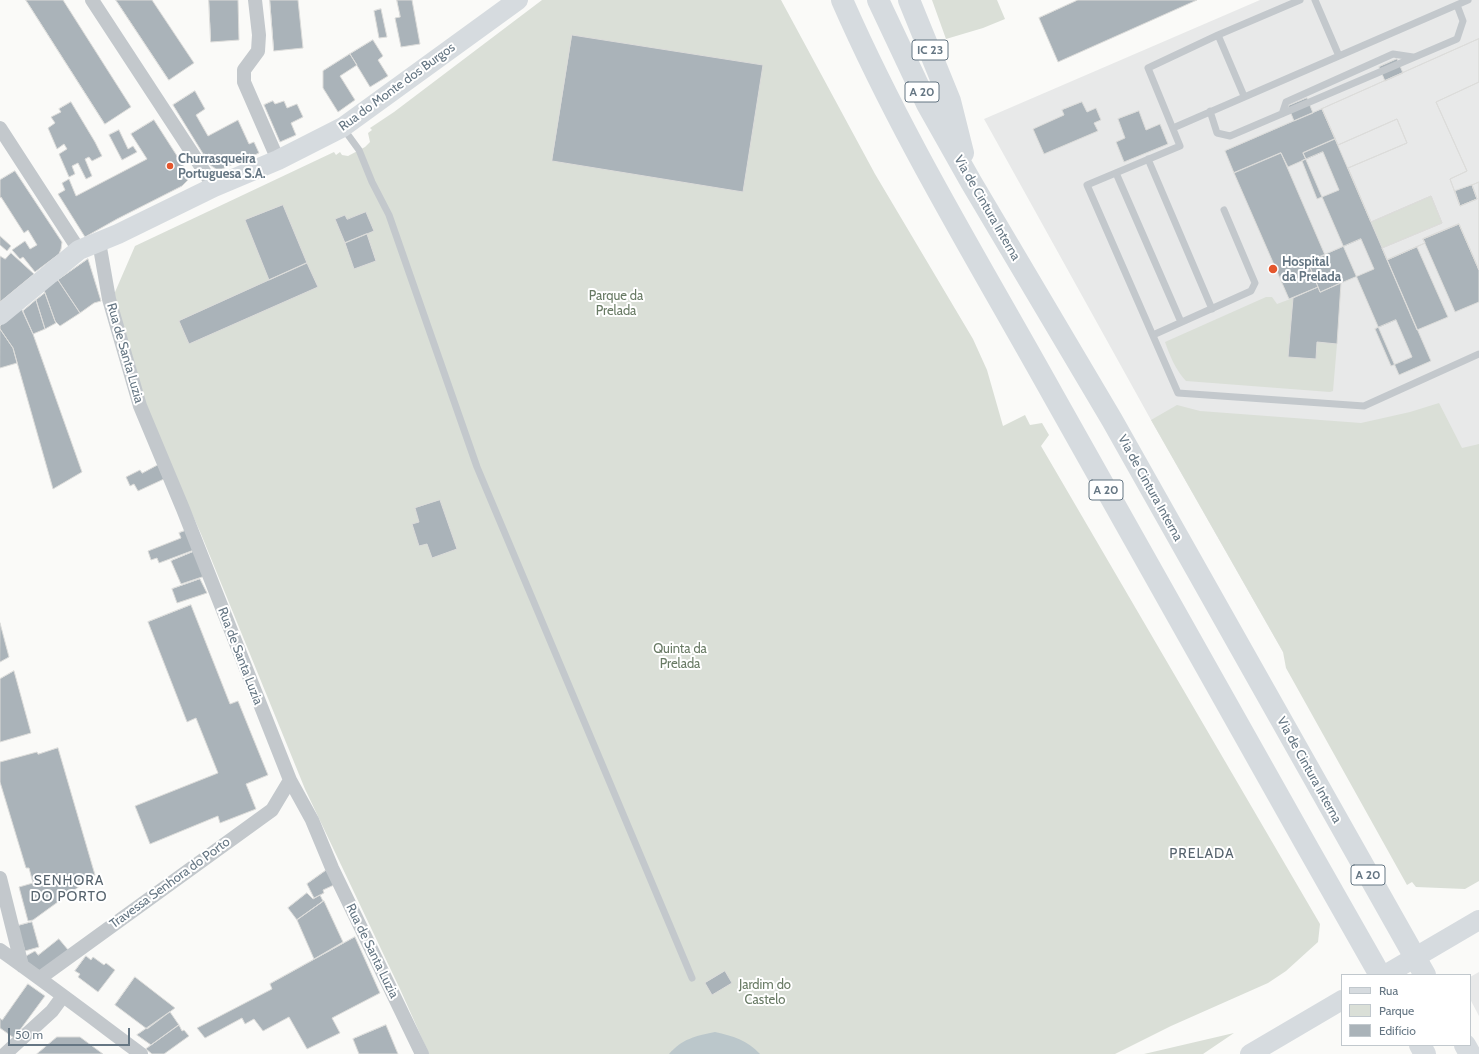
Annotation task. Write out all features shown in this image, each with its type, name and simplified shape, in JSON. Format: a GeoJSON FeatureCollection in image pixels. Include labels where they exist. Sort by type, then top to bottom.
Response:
{"type":"FeatureCollection","features":[{"type":"Feature","properties":{"kind":"highway","name":"A 20"},"geometry":{"type":"LineString","coordinates":[[842,0],[897,117],[939,196],[1008,314],[1379,974]]}},
{"type":"Feature","properties":{"kind":"highway","name":"Via de Cintura Interna"},"geometry":{"type":"LineString","coordinates":[[878,0],[927,104],[971,182],[1112,420],[1424,974]]}},
{"type":"Feature","properties":{"kind":"highway","name":"IC 23"},"geometry":{"type":"LineString","coordinates":[[909,0],[950,101],[971,182]]}},
{"type":"Feature","properties":{"kind":"main road","name":"Rua do Monte dos Burgos"},"geometry":{"type":"LineString","coordinates":[[0,315],[80,250],[214,187],[278,160],[343,127],[518,0]]}},
{"type":"Feature","properties":{"kind":"main road"},"geometry":{"type":"LineString","coordinates":[[1387,974],[1472,924]]}},
{"type":"Feature","properties":{"kind":"main road"},"geometry":{"type":"LineString","coordinates":[[1250,1054],[1335,1004]]}},
{"type":"Feature","properties":{"kind":"street"},"geometry":{"type":"LineString","coordinates":[[92,0],[214,187]]}},
{"type":"Feature","properties":{"kind":"street"},"geometry":{"type":"LineString","coordinates":[[255,0],[259,35],[258,51],[244,70],[244,82],[278,160]]}},
{"type":"Feature","properties":{"kind":"street"},"geometry":{"type":"LineString","coordinates":[[0,128],[80,250]]}},
{"type":"Feature","properties":{"kind":"street","name":"Rua de Santa Luzia"},"geometry":{"type":"LineString","coordinates":[[99,242],[109,299],[140,406],[290,780],[312,820],[332,868],[422,1054]]}},
{"type":"Feature","properties":{"kind":"street","name":"Travessa Senhora do Porto"},"geometry":{"type":"LineString","coordinates":[[40,978],[272,810],[290,780]]}},
{"type":"Feature","properties":{"kind":"street"},"geometry":{"type":"LineString","coordinates":[[0,878],[4,909],[22,966]]}},
{"type":"Feature","properties":{"kind":"street"},"geometry":{"type":"LineString","coordinates":[[0,950],[40,978],[141,1054]]}},
{"type":"Feature","properties":{"kind":"street"},"geometry":{"type":"LineString","coordinates":[[5,1054],[52,1011],[63,996]]}},
{"type":"Feature","properties":{"kind":"lane"},"geometry":{"type":"LineString","coordinates":[[1300,0],[1218,35],[1148,68],[1180,146],[1087,185],[1178,393],[1364,406],[1479,354]]}},
{"type":"Feature","properties":{"kind":"lane"},"geometry":{"type":"LineString","coordinates":[[1315,0],[1339,56]]}},
{"type":"Feature","properties":{"kind":"lane"},"geometry":{"type":"LineString","coordinates":[[1173,128],[1468,0]]}},
{"type":"Feature","properties":{"kind":"lane"},"geometry":{"type":"LineString","coordinates":[[1210,111],[1217,133],[1230,136],[1414,58],[1457,39],[1463,22],[1457,5]]}},
{"type":"Feature","properties":{"kind":"lane"},"geometry":{"type":"LineString","coordinates":[[1218,35],[1244,96]]}},
{"type":"Feature","properties":{"kind":"lane"},"geometry":{"type":"LineString","coordinates":[[1282,114],[1286,102],[1393,54],[1414,58]]}},
{"type":"Feature","properties":{"kind":"lane"},"geometry":{"type":"LineString","coordinates":[[343,127],[359,150],[372,182],[389,215],[477,467],[692,978]]}},
{"type":"Feature","properties":{"kind":"lane"},"geometry":{"type":"LineString","coordinates":[[1148,159],[1212,309]]}},
{"type":"Feature","properties":{"kind":"lane"},"geometry":{"type":"LineString","coordinates":[[1116,173],[1181,322]]}},
{"type":"Feature","properties":{"kind":"lane"},"geometry":{"type":"LineString","coordinates":[[1152,335],[1212,309],[1251,291],[1254,288],[1255,283],[1224,210]]}},
{"type":"Feature","properties":{"kind":"shaded area","name":"Hospital da Prelada"},"geometry":{"type":"Polygon","coordinates":[[[1260,0],[1479,0],[1479,526],[1283,652],[1151,420],[984,119],[1260,0]]]}},
{"type":"Feature","properties":{"kind":"shaded area"},"geometry":{"type":"Polygon","coordinates":[[[1479,972],[1479,1016],[1471,1001],[1471,976],[1479,972]]]}},
{"type":"Feature","properties":{"kind":"shaded area"},"geometry":{"type":"Polygon","coordinates":[[[715,1032],[739,1039],[750,1045],[760,1054],[669,1054],[689,1039],[715,1032]]]}},
{"type":"Feature","properties":{"kind":"green space","name":"Quinta da Prelada"},"geometry":{"type":"Polygon","coordinates":[[[542,0],[781,0],[875,174],[973,339],[987,370],[1003,426],[1025,415],[1030,425],[1042,423],[1049,435],[1041,446],[1320,924],[1318,942],[1286,971],[1268,983],[1171,1026],[1115,1054],[429,1054],[400,989],[305,789],[201,534],[145,408],[112,299],[135,246],[334,152],[336,155],[340,152],[342,155],[348,156],[365,147],[370,142],[368,133],[372,130],[370,128],[394,112],[542,0]]]}},
{"type":"Feature","properties":{"kind":"green space"},"geometry":{"type":"Polygon","coordinates":[[[932,0],[997,0],[1005,19],[983,28],[946,39],[932,0]]]}},
{"type":"Feature","properties":{"kind":"green space"},"geometry":{"type":"Polygon","coordinates":[[[1431,196],[1442,223],[1382,248],[1371,222],[1431,196]]]}},
{"type":"Feature","properties":{"kind":"green space"},"geometry":{"type":"Polygon","coordinates":[[[1266,297],[1272,297],[1277,304],[1293,298],[1288,357],[1317,342],[1337,344],[1333,391],[1330,392],[1186,381],[1176,367],[1165,342],[1266,297]]]}},
{"type":"Feature","properties":{"kind":"green space"},"geometry":{"type":"Polygon","coordinates":[[[1439,403],[1462,448],[1479,444],[1479,881],[1465,889],[1416,887],[1412,882],[1407,885],[1286,668],[1283,652],[1151,420],[1177,405],[1200,411],[1361,423],[1410,412],[1439,403]]]}},
{"type":"Feature","properties":{"kind":"green space"},"geometry":{"type":"Polygon","coordinates":[[[1234,1033],[1203,1054],[1144,1054],[1234,1033]]]}},
{"type":"Feature","properties":{"kind":"building"},"geometry":{"type":"Polygon","coordinates":[[[26,0],[63,0],[131,107],[105,124],[26,0]]]}},
{"type":"Feature","properties":{"kind":"building"},"geometry":{"type":"Polygon","coordinates":[[[116,0],[152,0],[194,63],[169,80],[116,0]]]}},
{"type":"Feature","properties":{"kind":"building"},"geometry":{"type":"Polygon","coordinates":[[[209,0],[238,0],[239,40],[211,42],[209,0]]]}},
{"type":"Feature","properties":{"kind":"building"},"geometry":{"type":"Polygon","coordinates":[[[270,0],[298,0],[303,48],[274,51],[270,0]]]}},
{"type":"Feature","properties":{"kind":"building"},"geometry":{"type":"Polygon","coordinates":[[[397,0],[412,0],[420,44],[401,47],[395,18],[400,17],[397,0]]]}},
{"type":"Feature","properties":{"kind":"building"},"geometry":{"type":"Polygon","coordinates":[[[1078,0],[1197,0],[1058,62],[1039,18],[1078,0]]]}},
{"type":"Feature","properties":{"kind":"building"},"geometry":{"type":"Polygon","coordinates":[[[381,9],[387,37],[379,38],[374,11],[381,9]]]}},
{"type":"Feature","properties":{"kind":"building"},"geometry":{"type":"Polygon","coordinates":[[[572,35],[763,65],[743,192],[552,161],[572,35]]]}},
{"type":"Feature","properties":{"kind":"building"},"geometry":{"type":"Polygon","coordinates":[[[1479,39],[1479,82],[1436,102],[1467,171],[1450,179],[1460,206],[1477,199],[1472,185],[1479,182],[1479,270],[1459,224],[1423,239],[1425,243],[1387,260],[1382,248],[1442,223],[1431,196],[1371,222],[1348,168],[1407,143],[1397,119],[1338,145],[1322,109],[1479,39]]]}},
{"type":"Feature","properties":{"kind":"building"},"geometry":{"type":"Polygon","coordinates":[[[1479,39],[1479,82],[1436,102],[1467,171],[1450,179],[1460,206],[1477,199],[1472,185],[1479,182],[1479,270],[1459,224],[1423,239],[1425,243],[1387,260],[1382,248],[1442,223],[1431,196],[1371,222],[1348,168],[1407,143],[1397,119],[1338,145],[1322,109],[1479,39]]]}},
{"type":"Feature","properties":{"kind":"building"},"geometry":{"type":"Polygon","coordinates":[[[373,40],[383,56],[378,60],[388,76],[370,87],[350,54],[373,40]]]}},
{"type":"Feature","properties":{"kind":"building"},"geometry":{"type":"Polygon","coordinates":[[[350,54],[357,65],[340,76],[355,100],[338,112],[323,88],[323,71],[350,54]]]}},
{"type":"Feature","properties":{"kind":"building"},"geometry":{"type":"Polygon","coordinates":[[[1397,59],[1403,73],[1385,81],[1379,67],[1397,59]]]}},
{"type":"Feature","properties":{"kind":"building"},"geometry":{"type":"Polygon","coordinates":[[[195,91],[205,109],[196,115],[208,136],[238,120],[249,144],[254,142],[259,153],[222,169],[216,169],[210,165],[173,105],[195,91]]]}},
{"type":"Feature","properties":{"kind":"building"},"geometry":{"type":"Polygon","coordinates":[[[1307,98],[1313,113],[1294,121],[1288,106],[1307,98]]]}},
{"type":"Feature","properties":{"kind":"building"},"geometry":{"type":"Polygon","coordinates":[[[273,101],[275,104],[284,101],[287,108],[297,104],[303,117],[291,123],[296,135],[280,142],[264,105],[273,101]]]}},
{"type":"Feature","properties":{"kind":"building"},"geometry":{"type":"Polygon","coordinates":[[[71,102],[102,156],[92,161],[89,157],[85,159],[92,176],[86,179],[78,163],[72,166],[75,174],[69,177],[59,154],[67,149],[64,144],[57,149],[48,128],[55,123],[51,117],[61,112],[59,109],[71,102]]]}},
{"type":"Feature","properties":{"kind":"building"},"geometry":{"type":"Polygon","coordinates":[[[1082,102],[1087,112],[1096,108],[1101,120],[1094,123],[1098,131],[1044,154],[1033,129],[1064,115],[1062,110],[1082,102]]]}},
{"type":"Feature","properties":{"kind":"building"},"geometry":{"type":"Polygon","coordinates":[[[1322,109],[1335,139],[1303,153],[1306,159],[1288,167],[1281,153],[1234,173],[1225,151],[1322,109]]]}},
{"type":"Feature","properties":{"kind":"building"},"geometry":{"type":"Polygon","coordinates":[[[1139,111],[1146,130],[1160,124],[1168,144],[1124,162],[1116,142],[1125,138],[1118,119],[1139,111]]]}},
{"type":"Feature","properties":{"kind":"building"},"geometry":{"type":"Polygon","coordinates":[[[154,120],[188,173],[188,180],[182,186],[85,237],[58,194],[65,190],[62,183],[69,179],[76,196],[147,159],[131,134],[154,120]]]}},
{"type":"Feature","properties":{"kind":"building"},"geometry":{"type":"Polygon","coordinates":[[[119,130],[128,149],[133,146],[137,152],[122,160],[109,135],[119,130]]]}},
{"type":"Feature","properties":{"kind":"building"},"geometry":{"type":"Polygon","coordinates":[[[1335,139],[1431,361],[1399,375],[1303,153],[1335,139]]]}},
{"type":"Feature","properties":{"kind":"building"},"geometry":{"type":"Polygon","coordinates":[[[1323,152],[1339,190],[1317,199],[1302,161],[1323,152]]]}},
{"type":"Feature","properties":{"kind":"building"},"geometry":{"type":"Polygon","coordinates":[[[1281,153],[1325,255],[1308,262],[1318,287],[1289,299],[1234,173],[1281,153]]]}},
{"type":"Feature","properties":{"kind":"building"},"geometry":{"type":"Polygon","coordinates":[[[15,171],[62,242],[59,254],[35,272],[23,257],[20,259],[12,250],[25,241],[30,249],[37,245],[28,230],[24,233],[1,197],[0,198],[0,180],[15,171]]]}},
{"type":"Feature","properties":{"kind":"building"},"geometry":{"type":"Polygon","coordinates":[[[1472,185],[1477,199],[1460,206],[1455,191],[1472,185]]]}},
{"type":"Feature","properties":{"kind":"building"},"geometry":{"type":"Polygon","coordinates":[[[283,205],[307,263],[269,280],[245,220],[283,205]]]}},
{"type":"Feature","properties":{"kind":"building"},"geometry":{"type":"Polygon","coordinates":[[[366,212],[374,231],[345,243],[335,219],[345,215],[347,219],[366,212]]]}},
{"type":"Feature","properties":{"kind":"building"},"geometry":{"type":"Polygon","coordinates":[[[1459,224],[1479,270],[1479,302],[1455,312],[1423,239],[1459,224]]]}},
{"type":"Feature","properties":{"kind":"building"},"geometry":{"type":"Polygon","coordinates":[[[367,234],[376,261],[354,269],[345,243],[367,234]]]}},
{"type":"Feature","properties":{"kind":"building"},"geometry":{"type":"Polygon","coordinates":[[[0,236],[11,246],[7,251],[0,245],[0,236]]]}},
{"type":"Feature","properties":{"kind":"building"},"geometry":{"type":"Polygon","coordinates":[[[1361,239],[1374,269],[1320,292],[1308,262],[1361,239]]]}},
{"type":"Feature","properties":{"kind":"building"},"geometry":{"type":"Polygon","coordinates":[[[1417,247],[1448,317],[1417,330],[1387,260],[1417,247]]]}},
{"type":"Feature","properties":{"kind":"building"},"geometry":{"type":"Polygon","coordinates":[[[11,253],[34,274],[0,302],[0,256],[5,259],[11,253]]]}},
{"type":"Feature","properties":{"kind":"building"},"geometry":{"type":"Polygon","coordinates":[[[88,259],[101,301],[94,303],[80,313],[58,280],[88,259]]]}},
{"type":"Feature","properties":{"kind":"building"},"geometry":{"type":"Polygon","coordinates":[[[307,263],[318,287],[189,344],[179,321],[307,263]]]}},
{"type":"Feature","properties":{"kind":"building"},"geometry":{"type":"Polygon","coordinates":[[[58,280],[80,313],[60,326],[55,321],[44,290],[58,280]]]}},
{"type":"Feature","properties":{"kind":"building"},"geometry":{"type":"Polygon","coordinates":[[[1341,283],[1337,344],[1317,342],[1316,359],[1288,357],[1293,298],[1318,287],[1320,292],[1341,283]]]}},
{"type":"Feature","properties":{"kind":"building"},"geometry":{"type":"Polygon","coordinates":[[[45,293],[56,323],[45,329],[36,300],[45,293]]]}},
{"type":"Feature","properties":{"kind":"building"},"geometry":{"type":"Polygon","coordinates":[[[36,300],[45,329],[33,334],[23,311],[36,300]]]}},
{"type":"Feature","properties":{"kind":"building"},"geometry":{"type":"Polygon","coordinates":[[[21,308],[33,334],[82,472],[53,489],[13,348],[0,329],[0,326],[21,308]]]}},
{"type":"Feature","properties":{"kind":"building"},"geometry":{"type":"Polygon","coordinates":[[[1396,320],[1412,357],[1391,366],[1375,329],[1396,320]]]}},
{"type":"Feature","properties":{"kind":"building"},"geometry":{"type":"Polygon","coordinates":[[[0,329],[13,348],[17,363],[0,368],[0,329]]]}},
{"type":"Feature","properties":{"kind":"building"},"geometry":{"type":"Polygon","coordinates":[[[158,465],[164,479],[138,491],[134,484],[130,486],[126,477],[140,470],[142,473],[158,465]]]}},
{"type":"Feature","properties":{"kind":"building"},"geometry":{"type":"Polygon","coordinates":[[[440,500],[457,549],[432,558],[427,544],[419,546],[412,524],[419,522],[415,508],[440,500]]]}},
{"type":"Feature","properties":{"kind":"building"},"geometry":{"type":"Polygon","coordinates":[[[187,530],[194,550],[159,563],[157,558],[151,560],[148,551],[181,538],[179,533],[187,530]]]}},
{"type":"Feature","properties":{"kind":"building"},"geometry":{"type":"Polygon","coordinates":[[[195,551],[205,576],[181,584],[171,561],[195,551]]]}},
{"type":"Feature","properties":{"kind":"building"},"geometry":{"type":"Polygon","coordinates":[[[200,579],[207,593],[177,603],[172,589],[200,579]]]}},
{"type":"Feature","properties":{"kind":"building"},"geometry":{"type":"Polygon","coordinates":[[[191,605],[230,704],[238,701],[268,775],[246,784],[256,809],[220,823],[218,816],[150,844],[135,806],[218,773],[196,718],[187,722],[148,622],[191,605]]]}},
{"type":"Feature","properties":{"kind":"building"},"geometry":{"type":"Polygon","coordinates":[[[0,623],[9,657],[0,662],[0,623]]]}},
{"type":"Feature","properties":{"kind":"building"},"geometry":{"type":"Polygon","coordinates":[[[14,671],[31,733],[0,742],[0,679],[14,671]]]}},
{"type":"Feature","properties":{"kind":"building"},"geometry":{"type":"Polygon","coordinates":[[[58,748],[95,875],[33,920],[28,921],[19,887],[33,883],[29,868],[26,868],[0,782],[0,762],[58,748]]]}},
{"type":"Feature","properties":{"kind":"building"},"geometry":{"type":"Polygon","coordinates":[[[328,869],[334,885],[323,890],[324,893],[314,898],[307,884],[328,869]]]}},
{"type":"Feature","properties":{"kind":"building"},"geometry":{"type":"Polygon","coordinates":[[[307,893],[313,899],[320,895],[323,901],[297,920],[288,908],[307,893]]]}},
{"type":"Feature","properties":{"kind":"building"},"geometry":{"type":"Polygon","coordinates":[[[324,901],[343,942],[314,959],[297,920],[324,901]]]}},
{"type":"Feature","properties":{"kind":"building"},"geometry":{"type":"Polygon","coordinates":[[[32,922],[39,947],[25,951],[17,926],[32,922]]]}},
{"type":"Feature","properties":{"kind":"building"},"geometry":{"type":"Polygon","coordinates":[[[355,937],[380,993],[332,1018],[340,1033],[307,1049],[289,1017],[263,1031],[254,1019],[245,1024],[242,1018],[205,1038],[197,1028],[272,989],[270,984],[355,937]]]}},
{"type":"Feature","properties":{"kind":"building"},"geometry":{"type":"Polygon","coordinates":[[[59,939],[69,951],[41,972],[27,962],[26,956],[35,951],[38,955],[59,939]]]}},
{"type":"Feature","properties":{"kind":"building"},"geometry":{"type":"Polygon","coordinates":[[[86,956],[91,960],[93,957],[104,965],[106,963],[115,970],[98,992],[78,977],[80,974],[75,971],[86,956]]]}},
{"type":"Feature","properties":{"kind":"building"},"geometry":{"type":"Polygon","coordinates":[[[725,971],[732,983],[712,995],[705,983],[725,971]]]}},
{"type":"Feature","properties":{"kind":"building"},"geometry":{"type":"Polygon","coordinates":[[[135,977],[175,1008],[147,1029],[115,1005],[135,977]]]}},
{"type":"Feature","properties":{"kind":"building"},"geometry":{"type":"Polygon","coordinates":[[[28,984],[45,996],[14,1038],[0,1028],[0,1018],[2,1020],[28,984]]]}},
{"type":"Feature","properties":{"kind":"building"},"geometry":{"type":"Polygon","coordinates":[[[170,1012],[179,1025],[151,1045],[137,1035],[170,1012]]]}},
{"type":"Feature","properties":{"kind":"building"},"geometry":{"type":"Polygon","coordinates":[[[179,1025],[182,1031],[184,1030],[189,1036],[164,1054],[152,1054],[146,1049],[179,1025]]]}},
{"type":"Feature","properties":{"kind":"building"},"geometry":{"type":"Polygon","coordinates":[[[386,1025],[398,1054],[359,1054],[353,1039],[386,1025]]]}},
{"type":"Feature","properties":{"kind":"building"},"geometry":{"type":"Polygon","coordinates":[[[57,1037],[80,1037],[103,1054],[37,1054],[57,1037]]]}},
{"type":"Feature","properties":{"kind":"place","name":"Churrasqueira Portuguesa S.A."},"geometry":{"type":"Point","coordinates":[170,166]}},
{"type":"Feature","properties":{"kind":"place","name":"Hospital da Prelada"},"geometry":{"type":"Point","coordinates":[1273,269]}},
{"type":"Feature","properties":{"kind":"district","name":"PRELADA"},"geometry":{"type":"Point","coordinates":[1202,854]}},
{"type":"Feature","properties":{"kind":"district","name":"SENHORA DO PORTO"},"geometry":{"type":"Point","coordinates":[69,890]}},
{"type":"Feature","properties":{"kind":"park label","name":"Parque da Prelada"},"geometry":{"type":"Point","coordinates":[616,304]}},
{"type":"Feature","properties":{"kind":"park label","name":"Jardim do Castelo"},"geometry":{"type":"Point","coordinates":[765,992]}}]}
